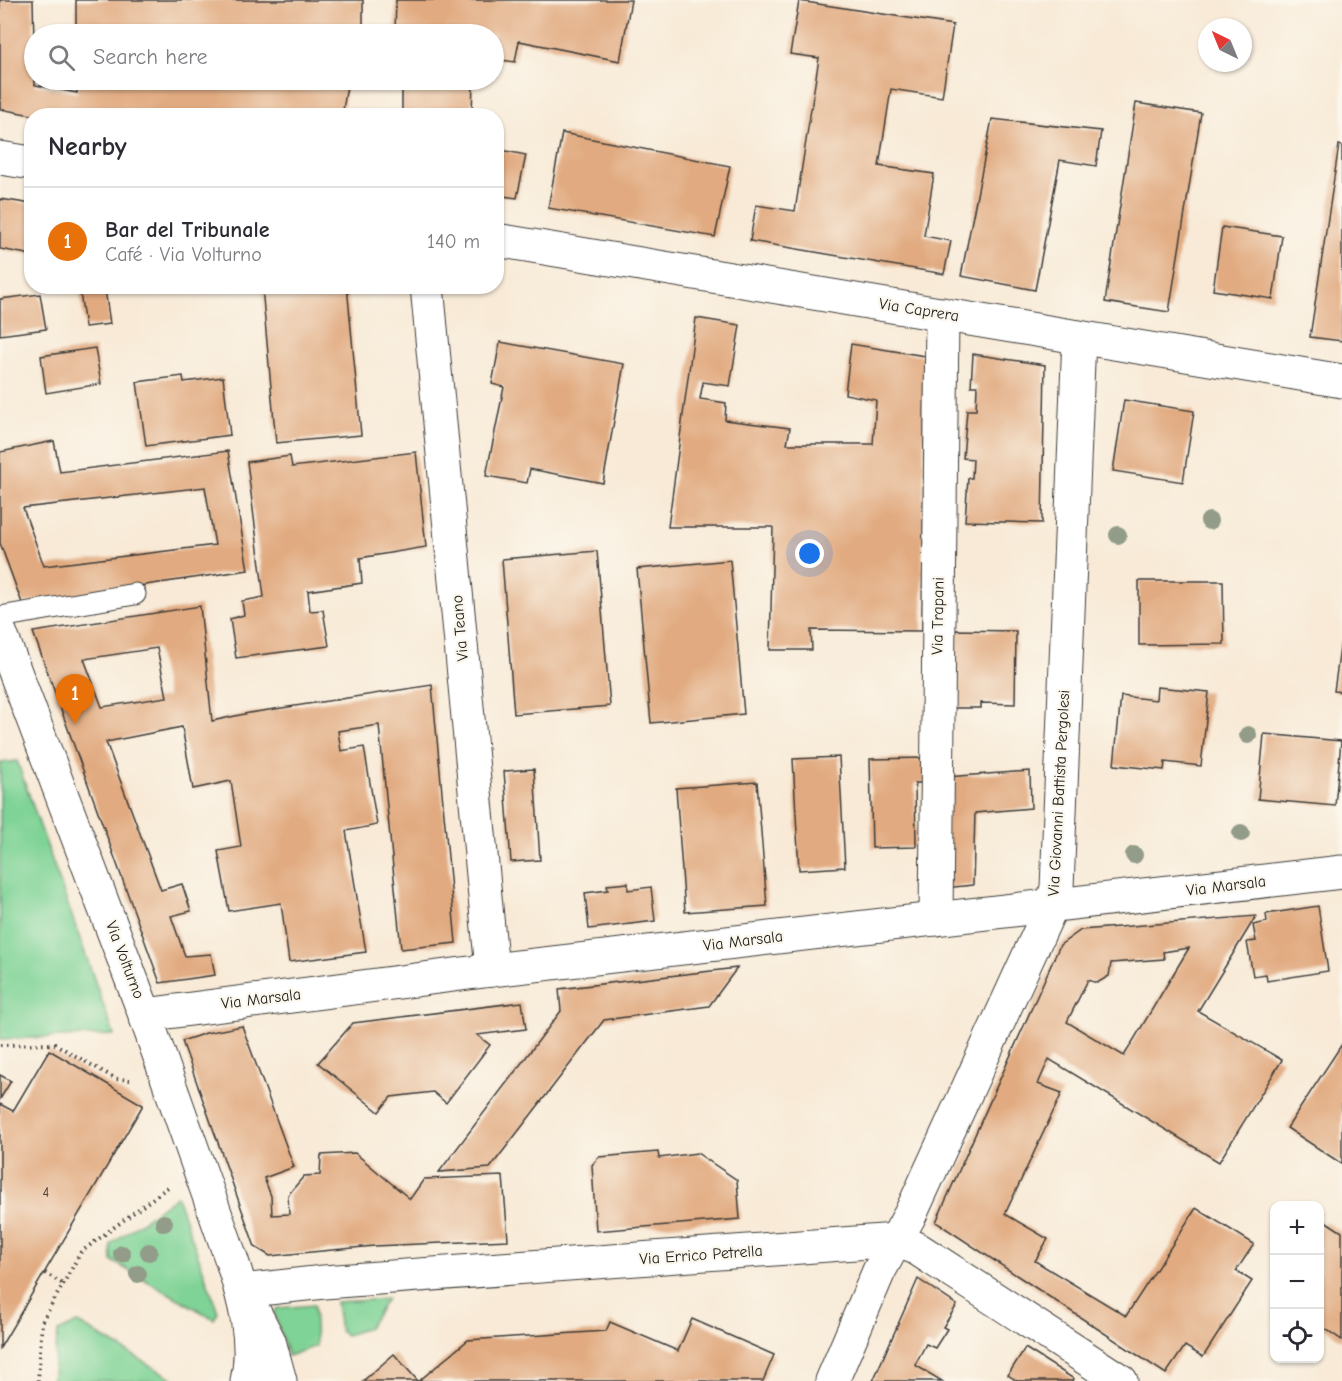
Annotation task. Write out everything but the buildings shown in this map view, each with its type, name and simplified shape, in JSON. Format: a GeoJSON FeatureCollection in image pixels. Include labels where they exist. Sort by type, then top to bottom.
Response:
{"type":"FeatureCollection","features":[{"type":"Feature","properties":{"kind":"street"},"geometry":{"type":"LineString","coordinates":[[0,158],[24,162]]}},
{"type":"Feature","properties":{"kind":"street","name":"Via Caprera"},"geometry":{"type":"LineString","coordinates":[[504,241],[1342,381]]}},
{"type":"Feature","properties":{"kind":"street","name":"Via Teano"},"geometry":{"type":"LineString","coordinates":[[428,294],[492,970]]}},
{"type":"Feature","properties":{"kind":"street","name":"Via Trapani"},"geometry":{"type":"LineString","coordinates":[[936,919],[942,314]]}},
{"type":"Feature","properties":{"kind":"street","name":"Via Giovanni Battista Pergolesi"},"geometry":{"type":"LineString","coordinates":[[832,1381],[879,1271],[896,1240],[1052,907],[1056,888],[1079,337]]}},
{"type":"Feature","properties":{"kind":"street","name":"Via Volturno"},"geometry":{"type":"LineString","coordinates":[[0,632],[145,1015],[241,1291]]}},
{"type":"Feature","properties":{"kind":"street","name":"Via Marsala"},"geometry":{"type":"LineString","coordinates":[[145,1015],[492,970],[1342,872]]}},
{"type":"Feature","properties":{"kind":"street","name":"Via Errico Petrella"},"geometry":{"type":"LineString","coordinates":[[241,1291],[324,1282],[896,1240],[916,1248],[1121,1381]]}},
{"type":"Feature","properties":{"kind":"street"},"geometry":{"type":"LineString","coordinates":[[241,1291],[270,1341],[280,1381]]}},
{"type":"Feature","properties":{"kind":"street"},"geometry":{"type":"LineString","coordinates":[[241,1291],[250,1351],[247,1381]]}},
{"type":"Feature","properties":{"kind":"lane"},"geometry":{"type":"LineString","coordinates":[[0,617],[135,594]]}},
{"type":"Feature","properties":{"kind":"path"},"geometry":{"type":"LineString","coordinates":[[0,1045],[55,1044],[116,1079],[124,1081],[140,1078]]}},
{"type":"Feature","properties":{"kind":"path"},"geometry":{"type":"LineString","coordinates":[[38,1381],[42,1322],[81,1252],[176,1181]]}},
{"type":"Feature","properties":{"kind":"path"},"geometry":{"type":"LineString","coordinates":[[45,1273],[63,1284]]}},
{"type":"Feature","properties":{"kind":"green space"},"geometry":{"type":"Polygon","coordinates":[[[17,761],[114,1035],[0,1039],[0,763],[17,761]]]}},
{"type":"Feature","properties":{"kind":"green space"},"geometry":{"type":"Polygon","coordinates":[[[177,1196],[218,1312],[214,1319],[112,1261],[111,1244],[177,1196]]]}},
{"type":"Feature","properties":{"kind":"green space"},"geometry":{"type":"Polygon","coordinates":[[[387,1299],[368,1328],[346,1335],[340,1331],[336,1302],[387,1299]]]}},
{"type":"Feature","properties":{"kind":"green space"},"geometry":{"type":"Polygon","coordinates":[[[314,1305],[316,1346],[288,1356],[274,1312],[278,1308],[314,1305]]]}},
{"type":"Feature","properties":{"kind":"green space"},"geometry":{"type":"Polygon","coordinates":[[[78,1323],[177,1381],[52,1381],[58,1332],[78,1323]]]}},
{"type":"Feature","properties":{"kind":"place","name":"Bar del Tribunale"},"geometry":{"type":"Point","coordinates":[75,724]}}]}
